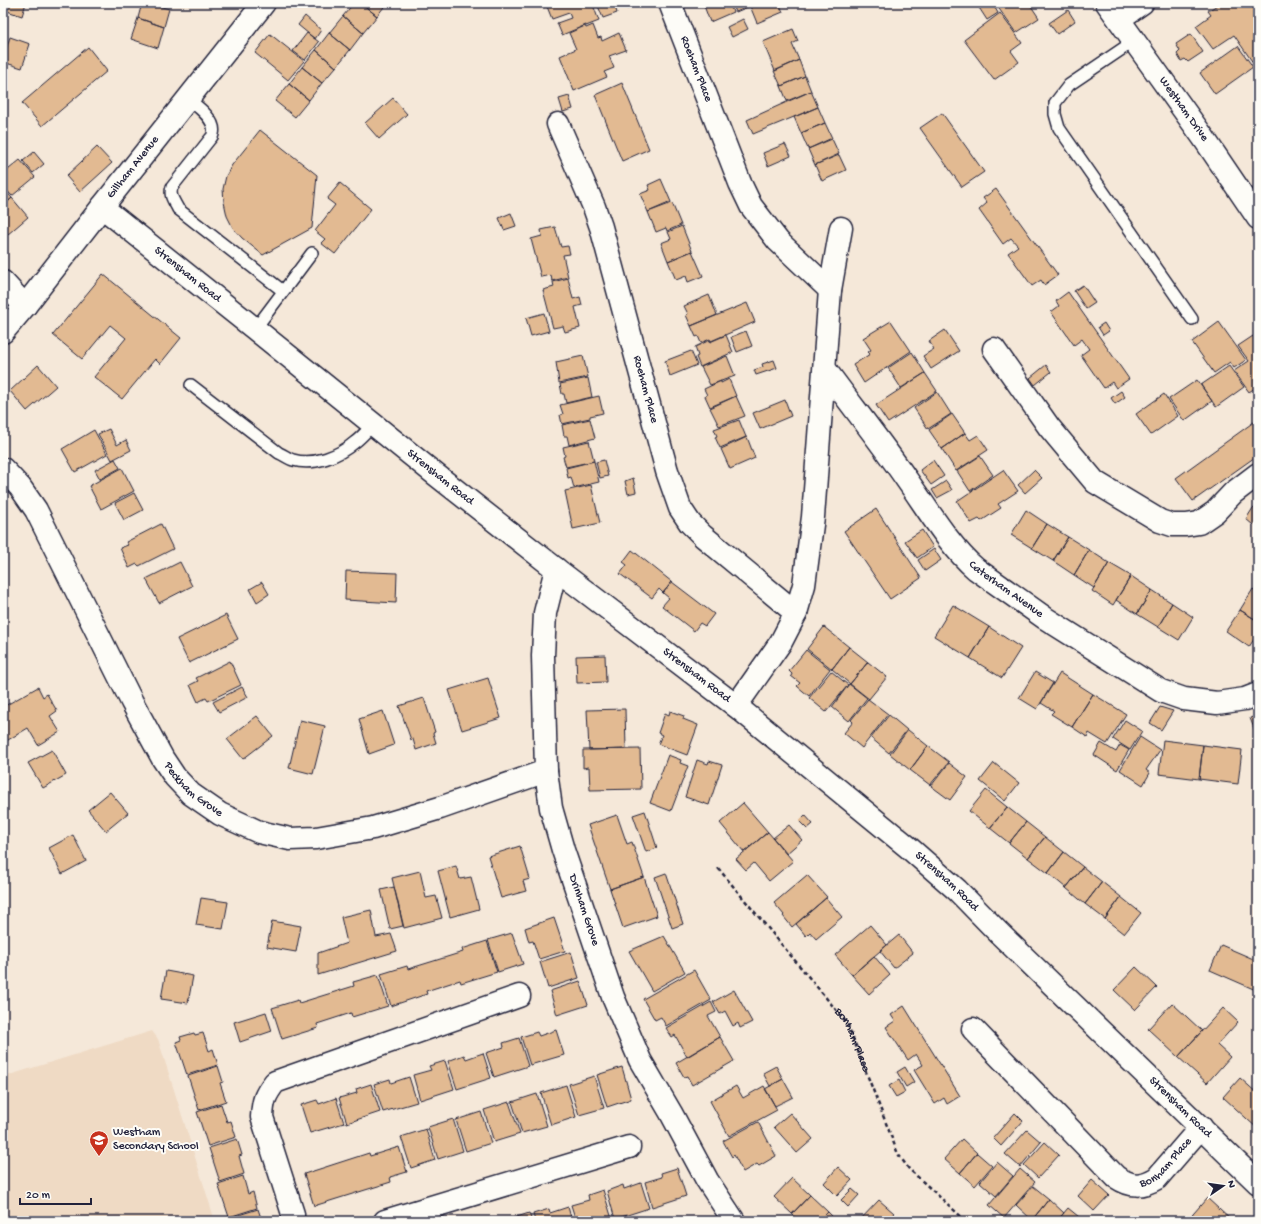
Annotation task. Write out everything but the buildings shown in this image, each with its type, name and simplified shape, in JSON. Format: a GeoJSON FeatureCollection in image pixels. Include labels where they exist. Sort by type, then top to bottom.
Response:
{"type":"FeatureCollection","features":[{"type":"Feature","properties":{"kind":"street","name":"Gillham Avenue"},"geometry":{"type":"LineString","coordinates":[[3,332],[264,3]]}},
{"type":"Feature","properties":{"kind":"street","name":"Roeham Place"},"geometry":{"type":"LineString","coordinates":[[670,3],[740,183],[751,206],[778,241],[830,290]]}},
{"type":"Feature","properties":{"kind":"street"},"geometry":{"type":"LineString","coordinates":[[1113,11],[1142,3]]}},
{"type":"Feature","properties":{"kind":"street","name":"Westham Drive"},"geometry":{"type":"LineString","coordinates":[[1113,11],[1258,218]]}},
{"type":"Feature","properties":{"kind":"street","name":"Roeham Place"},"geometry":{"type":"LineString","coordinates":[[558,124],[594,207],[601,227],[667,471],[680,508],[690,524],[703,536],[796,613]]}},
{"type":"Feature","properties":{"kind":"street","name":"Strensham Road"},"geometry":{"type":"LineString","coordinates":[[102,207],[435,474],[556,569],[736,706],[908,847],[952,886],[1258,1183]]}},
{"type":"Feature","properties":{"kind":"street"},"geometry":{"type":"LineString","coordinates":[[736,706],[781,642],[796,613],[804,585],[813,517],[830,290],[841,228]]}},
{"type":"Feature","properties":{"kind":"street"},"geometry":{"type":"LineString","coordinates":[[3,282],[25,306]]}},
{"type":"Feature","properties":{"kind":"street"},"geometry":{"type":"LineString","coordinates":[[994,350],[1049,427],[1095,482],[1160,521],[1172,525],[1199,523],[1215,512],[1233,493],[1258,474]]}},
{"type":"Feature","properties":{"kind":"street","name":"Caterham Avenue"},"geometry":{"type":"LineString","coordinates":[[825,370],[899,469],[951,543],[976,569],[1045,618],[1161,691],[1184,699],[1217,703],[1245,699],[1258,694]]}},
{"type":"Feature","properties":{"kind":"street","name":"Peckham Grove"},"geometry":{"type":"LineString","coordinates":[[3,469],[20,487],[36,510],[132,702],[163,760],[175,777],[192,794],[220,814],[259,832],[290,838],[316,838],[372,828],[440,808],[546,771]]}},
{"type":"Feature","properties":{"kind":"street","name":"Drinham Grove"},"geometry":{"type":"LineString","coordinates":[[556,569],[545,612],[544,656],[546,771],[551,808],[563,850],[613,997],[640,1060],[671,1113],[707,1180],[734,1221]]}},
{"type":"Feature","properties":{"kind":"street"},"geometry":{"type":"LineString","coordinates":[[293,1221],[293,1214],[262,1117],[263,1102],[275,1082],[519,996]]}},
{"type":"Feature","properties":{"kind":"street","name":"Bonham Place"},"geometry":{"type":"LineString","coordinates":[[973,1029],[1116,1177],[1124,1182],[1141,1185],[1157,1178],[1201,1127]]}},
{"type":"Feature","properties":{"kind":"street"},"geometry":{"type":"LineString","coordinates":[[385,1221],[629,1147]]}},
{"type":"Feature","properties":{"kind":"lane"},"geometry":{"type":"LineString","coordinates":[[1134,41],[1069,85],[1055,103],[1055,114],[1059,128],[1192,319]]}},
{"type":"Feature","properties":{"kind":"lane"},"geometry":{"type":"LineString","coordinates":[[188,99],[203,111],[210,120],[213,127],[213,134],[172,187],[170,193],[172,198],[178,209],[283,291]]}},
{"type":"Feature","properties":{"kind":"lane"},"geometry":{"type":"LineString","coordinates":[[255,329],[312,253]]}},
{"type":"Feature","properties":{"kind":"lane"},"geometry":{"type":"LineString","coordinates":[[191,385],[279,453],[293,460],[309,462],[331,457],[343,451],[355,442],[373,424]]}},
{"type":"Feature","properties":{"kind":"path","name":"Bonham Place"},"geometry":{"type":"LineString","coordinates":[[718,868],[847,1023],[898,1154],[910,1169],[966,1221]]}},
{"type":"Feature","properties":{"kind":"shaded area","name":"Westham Secondary School"},"geometry":{"type":"Polygon","coordinates":[[[152,1031],[158,1039],[215,1221],[3,1221],[3,1077],[152,1031]]]}},
{"type":"Feature","properties":{"kind":"place","name":"Westham Secondary School"},"geometry":{"type":"Point","coordinates":[99,1157]}}]}
